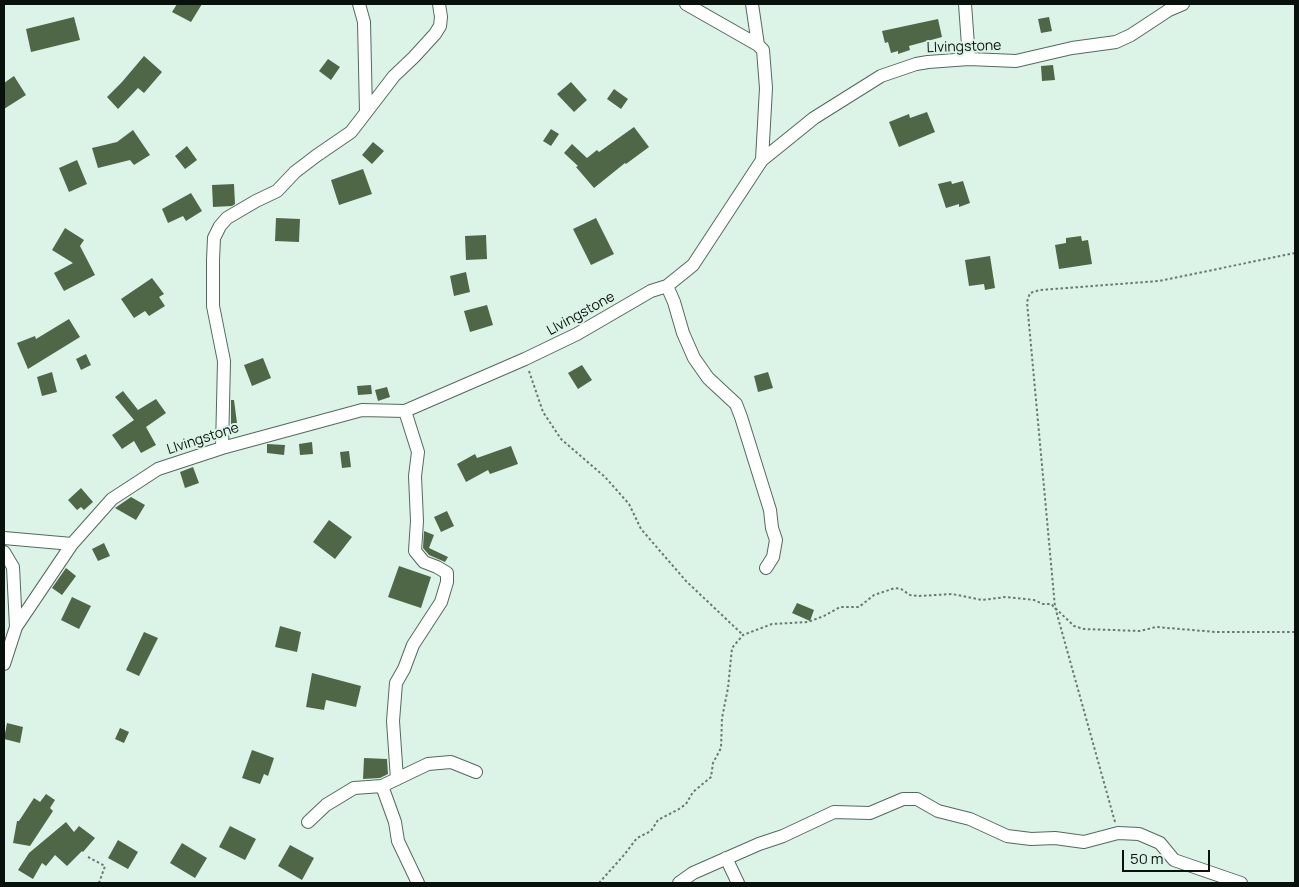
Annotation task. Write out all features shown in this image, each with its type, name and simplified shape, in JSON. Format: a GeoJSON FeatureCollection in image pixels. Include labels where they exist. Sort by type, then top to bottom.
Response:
{"type":"FeatureCollection","features":[{"type":"Feature","properties":{"kind":"street"},"geometry":{"type":"LineString","coordinates":[[359,4],[364,22],[366,112]]}},
{"type":"Feature","properties":{"kind":"street"},"geometry":{"type":"LineString","coordinates":[[222,448],[224,361],[213,306],[214,238],[220,226],[228,218],[277,191],[295,172],[351,132],[394,76],[414,57],[440,26],[439,4]]}},
{"type":"Feature","properties":{"kind":"street"},"geometry":{"type":"LineString","coordinates":[[686,4],[758,45]]}},
{"type":"Feature","properties":{"kind":"street"},"geometry":{"type":"LineString","coordinates":[[752,4],[758,45],[764,55],[766,79],[762,160]]}},
{"type":"Feature","properties":{"kind":"street"},"geometry":{"type":"LineString","coordinates":[[965,4],[969,59]]}},
{"type":"Feature","properties":{"kind":"street","name":"LIvingstone"},"geometry":{"type":"LineString","coordinates":[[4,664],[16,628],[72,544],[112,500],[158,469],[222,448],[362,410],[406,411],[525,359],[576,334],[651,292],[667,286],[693,265],[762,160],[814,118],[881,76],[916,64],[969,59],[1016,60],[1072,48],[1116,42],[1131,35],[1169,10],[1183,4]]}},
{"type":"Feature","properties":{"kind":"street"},"geometry":{"type":"LineString","coordinates":[[667,286],[680,318],[683,333],[694,358],[708,378],[736,404],[743,422],[750,450],[770,510],[772,528],[776,540],[773,557],[766,568]]}},
{"type":"Feature","properties":{"kind":"street"},"geometry":{"type":"LineString","coordinates":[[397,779],[393,721],[396,683],[404,669],[413,645],[441,602],[447,582],[447,573],[424,562],[415,551],[417,521],[415,476],[418,452],[406,411]]}},
{"type":"Feature","properties":{"kind":"street"},"geometry":{"type":"LineString","coordinates":[[4,538],[72,544]]}},
{"type":"Feature","properties":{"kind":"street"},"geometry":{"type":"LineString","coordinates":[[4,552],[13,567],[16,628]]}},
{"type":"Feature","properties":{"kind":"street"},"geometry":{"type":"LineString","coordinates":[[308,822],[326,805],[354,788],[382,786],[428,764],[451,762],[476,772]]}},
{"type":"Feature","properties":{"kind":"street"},"geometry":{"type":"LineString","coordinates":[[382,786],[395,822],[398,841],[418,883]]}},
{"type":"Feature","properties":{"kind":"street"},"geometry":{"type":"LineString","coordinates":[[679,883],[693,873],[759,844],[783,836],[834,812],[870,813],[903,799],[917,799],[938,811],[970,819],[1007,836],[1031,839],[1055,838],[1084,842],[1118,833],[1139,834],[1160,843],[1174,860],[1241,883]]}},
{"type":"Feature","properties":{"kind":"street"},"geometry":{"type":"LineString","coordinates":[[726,858],[738,883]]}},
{"type":"Feature","properties":{"kind":"path"},"geometry":{"type":"LineString","coordinates":[[1118,833],[1055,607],[1027,302],[1030,293],[1040,290],[1158,281],[1295,253]]}},
{"type":"Feature","properties":{"kind":"path"},"geometry":{"type":"LineString","coordinates":[[525,359],[543,412],[561,439],[605,477],[629,504],[641,529],[686,581],[743,635]]}},
{"type":"Feature","properties":{"kind":"path"},"geometry":{"type":"LineString","coordinates":[[599,883],[637,838],[651,831],[658,820],[686,804],[692,792],[711,777],[714,762],[721,748],[722,718],[728,688],[732,648],[743,635],[772,624],[808,622],[840,607],[858,607],[874,595],[895,588],[901,589],[910,595],[952,594],[982,600],[1006,597],[1034,600],[1043,604],[1051,604],[1074,626],[1084,629],[1140,631],[1156,627],[1216,632],[1295,632]]}},
{"type":"Feature","properties":{"kind":"path"},"geometry":{"type":"LineString","coordinates":[[88,857],[106,866],[99,883]]}},
{"type":"Feature","properties":{"kind":"building"},"geometry":{"type":"Polygon","coordinates":[[[177,4],[202,4],[191,22],[172,12],[177,4]]]}},
{"type":"Feature","properties":{"kind":"building"},"geometry":{"type":"Polygon","coordinates":[[[74,17],[80,40],[31,52],[26,29],[74,17]]]}},
{"type":"Feature","properties":{"kind":"building"},"geometry":{"type":"Polygon","coordinates":[[[1049,17],[1052,31],[1041,33],[1038,19],[1049,17]]]}},
{"type":"Feature","properties":{"kind":"building"},"geometry":{"type":"Polygon","coordinates":[[[938,19],[942,37],[909,46],[910,50],[898,54],[898,51],[891,53],[888,42],[885,43],[882,31],[938,19]]]}},
{"type":"Feature","properties":{"kind":"building"},"geometry":{"type":"Polygon","coordinates":[[[144,56],[162,72],[144,93],[138,88],[118,109],[107,97],[144,56]]]}},
{"type":"Feature","properties":{"kind":"building"},"geometry":{"type":"Polygon","coordinates":[[[328,59],[340,67],[331,80],[319,71],[328,59]]]}},
{"type":"Feature","properties":{"kind":"building"},"geometry":{"type":"Polygon","coordinates":[[[1053,65],[1055,80],[1042,81],[1041,66],[1053,65]]]}},
{"type":"Feature","properties":{"kind":"building"},"geometry":{"type":"Polygon","coordinates":[[[14,76],[26,95],[4,109],[4,83],[14,76]]]}},
{"type":"Feature","properties":{"kind":"building"},"geometry":{"type":"Polygon","coordinates":[[[571,82],[587,100],[574,112],[557,94],[571,82]]]}},
{"type":"Feature","properties":{"kind":"building"},"geometry":{"type":"Polygon","coordinates":[[[614,89],[628,99],[621,109],[607,99],[614,89]]]}},
{"type":"Feature","properties":{"kind":"building"},"geometry":{"type":"Polygon","coordinates":[[[927,112],[935,132],[899,147],[889,122],[909,114],[910,118],[927,112]]]}},
{"type":"Feature","properties":{"kind":"building"},"geometry":{"type":"Polygon","coordinates":[[[634,127],[649,147],[625,163],[594,188],[576,167],[578,166],[564,153],[572,144],[587,158],[597,150],[599,152],[634,127]]]}},
{"type":"Feature","properties":{"kind":"building"},"geometry":{"type":"Polygon","coordinates":[[[551,129],[559,134],[551,146],[543,141],[551,129]]]}},
{"type":"Feature","properties":{"kind":"building"},"geometry":{"type":"Polygon","coordinates":[[[133,130],[150,155],[134,165],[130,160],[98,168],[92,148],[117,142],[133,130]]]}},
{"type":"Feature","properties":{"kind":"building"},"geometry":{"type":"Polygon","coordinates":[[[373,142],[384,151],[372,164],[362,155],[373,142]]]}},
{"type":"Feature","properties":{"kind":"building"},"geometry":{"type":"Polygon","coordinates":[[[187,146],[197,160],[185,169],[175,156],[187,146]]]}},
{"type":"Feature","properties":{"kind":"building"},"geometry":{"type":"Polygon","coordinates":[[[77,160],[87,184],[69,192],[59,168],[77,160]]]}},
{"type":"Feature","properties":{"kind":"building"},"geometry":{"type":"Polygon","coordinates":[[[363,169],[372,194],[339,205],[331,180],[363,169]]]}},
{"type":"Feature","properties":{"kind":"building"},"geometry":{"type":"Polygon","coordinates":[[[951,181],[952,184],[963,181],[970,203],[959,207],[959,204],[946,208],[938,184],[951,181]]]}},
{"type":"Feature","properties":{"kind":"building"},"geometry":{"type":"Polygon","coordinates":[[[234,184],[235,204],[232,206],[213,207],[212,185],[234,184]]]}},
{"type":"Feature","properties":{"kind":"building"},"geometry":{"type":"Polygon","coordinates":[[[191,193],[202,211],[186,221],[183,216],[168,223],[162,209],[191,193]]]}},
{"type":"Feature","properties":{"kind":"building"},"geometry":{"type":"Polygon","coordinates":[[[276,218],[300,219],[299,242],[275,241],[276,218]]]}},
{"type":"Feature","properties":{"kind":"building"},"geometry":{"type":"Polygon","coordinates":[[[596,218],[614,254],[591,265],[573,229],[596,218]]]}},
{"type":"Feature","properties":{"kind":"building"},"geometry":{"type":"Polygon","coordinates":[[[65,228],[84,240],[80,246],[95,275],[64,291],[54,273],[73,263],[52,250],[65,228]]]}},
{"type":"Feature","properties":{"kind":"building"},"geometry":{"type":"Polygon","coordinates":[[[486,235],[487,259],[466,260],[465,236],[486,235]]]}},
{"type":"Feature","properties":{"kind":"building"},"geometry":{"type":"Polygon","coordinates":[[[1081,236],[1082,241],[1088,240],[1092,264],[1059,269],[1055,245],[1066,243],[1066,238],[1081,236]]]}},
{"type":"Feature","properties":{"kind":"building"},"geometry":{"type":"Polygon","coordinates":[[[990,256],[995,288],[985,290],[984,284],[969,286],[965,260],[990,256]]]}},
{"type":"Feature","properties":{"kind":"building"},"geometry":{"type":"Polygon","coordinates":[[[466,272],[470,292],[454,296],[450,276],[466,272]]]}},
{"type":"Feature","properties":{"kind":"building"},"geometry":{"type":"Polygon","coordinates":[[[152,278],[164,294],[159,297],[165,306],[149,316],[145,311],[134,318],[121,299],[152,278]]]}},
{"type":"Feature","properties":{"kind":"building"},"geometry":{"type":"Polygon","coordinates":[[[487,305],[493,325],[470,332],[464,311],[487,305]]]}},
{"type":"Feature","properties":{"kind":"building"},"geometry":{"type":"Polygon","coordinates":[[[69,319],[80,337],[28,369],[17,343],[35,336],[36,339],[69,319]]]}},
{"type":"Feature","properties":{"kind":"building"},"geometry":{"type":"Polygon","coordinates":[[[86,354],[91,365],[81,370],[76,359],[86,354]]]}},
{"type":"Feature","properties":{"kind":"building"},"geometry":{"type":"Polygon","coordinates":[[[263,358],[271,378],[252,386],[244,365],[263,358]]]}},
{"type":"Feature","properties":{"kind":"building"},"geometry":{"type":"Polygon","coordinates":[[[582,365],[592,380],[578,389],[568,373],[582,365]]]}},
{"type":"Feature","properties":{"kind":"building"},"geometry":{"type":"Polygon","coordinates":[[[52,372],[57,392],[42,396],[37,377],[52,372]]]}},
{"type":"Feature","properties":{"kind":"building"},"geometry":{"type":"Polygon","coordinates":[[[768,372],[773,388],[758,392],[754,376],[768,372]]]}},
{"type":"Feature","properties":{"kind":"building"},"geometry":{"type":"Polygon","coordinates":[[[371,385],[372,394],[358,395],[357,386],[371,385]]]}},
{"type":"Feature","properties":{"kind":"building"},"geometry":{"type":"Polygon","coordinates":[[[387,387],[390,397],[378,401],[375,390],[387,387]]]}},
{"type":"Feature","properties":{"kind":"building"},"geometry":{"type":"Polygon","coordinates":[[[123,391],[138,410],[156,399],[166,413],[146,427],[156,445],[141,453],[134,441],[122,449],[112,435],[134,420],[115,397],[123,391]]]}},
{"type":"Feature","properties":{"kind":"building"},"geometry":{"type":"Polygon","coordinates":[[[231,400],[234,400],[237,423],[231,424],[231,400]]]}},
{"type":"Feature","properties":{"kind":"building"},"geometry":{"type":"Polygon","coordinates":[[[312,442],[313,454],[300,455],[299,444],[312,442]]]}},
{"type":"Feature","properties":{"kind":"building"},"geometry":{"type":"Polygon","coordinates":[[[267,444],[285,445],[284,455],[267,453],[267,444]]]}},
{"type":"Feature","properties":{"kind":"building"},"geometry":{"type":"Polygon","coordinates":[[[511,446],[518,464],[490,474],[488,470],[466,482],[457,464],[475,454],[477,458],[511,446]]]}},
{"type":"Feature","properties":{"kind":"building"},"geometry":{"type":"Polygon","coordinates":[[[349,451],[351,467],[342,468],[340,452],[349,451]]]}},
{"type":"Feature","properties":{"kind":"building"},"geometry":{"type":"Polygon","coordinates":[[[193,467],[199,483],[185,488],[180,472],[193,467]]]}},
{"type":"Feature","properties":{"kind":"building"},"geometry":{"type":"Polygon","coordinates":[[[81,488],[93,502],[84,510],[81,507],[77,510],[68,500],[81,488]]]}},
{"type":"Feature","properties":{"kind":"building"},"geometry":{"type":"Polygon","coordinates":[[[131,497],[145,505],[136,520],[115,508],[131,497]]]}},
{"type":"Feature","properties":{"kind":"building"},"geometry":{"type":"Polygon","coordinates":[[[447,511],[454,526],[441,532],[434,517],[447,511]]]}},
{"type":"Feature","properties":{"kind":"building"},"geometry":{"type":"Polygon","coordinates":[[[329,520],[352,537],[335,559],[313,542],[329,520]]]}},
{"type":"Feature","properties":{"kind":"building"},"geometry":{"type":"Polygon","coordinates":[[[424,531],[434,535],[429,548],[448,557],[445,562],[429,555],[423,548],[424,531]]]}},
{"type":"Feature","properties":{"kind":"building"},"geometry":{"type":"Polygon","coordinates":[[[104,543],[110,556],[98,561],[92,549],[104,543]]]}},
{"type":"Feature","properties":{"kind":"building"},"geometry":{"type":"Polygon","coordinates":[[[399,566],[431,577],[421,608],[388,597],[399,566]]]}},
{"type":"Feature","properties":{"kind":"building"},"geometry":{"type":"Polygon","coordinates":[[[66,568],[76,576],[62,595],[52,588],[66,568]]]}},
{"type":"Feature","properties":{"kind":"building"},"geometry":{"type":"Polygon","coordinates":[[[72,597],[91,606],[79,629],[61,620],[72,597]]]}},
{"type":"Feature","properties":{"kind":"building"},"geometry":{"type":"Polygon","coordinates":[[[797,603],[814,610],[810,621],[792,613],[797,603]]]}},
{"type":"Feature","properties":{"kind":"building"},"geometry":{"type":"Polygon","coordinates":[[[280,626],[301,632],[297,652],[275,647],[280,626]]]}},
{"type":"Feature","properties":{"kind":"building"},"geometry":{"type":"Polygon","coordinates":[[[144,632],[158,638],[139,676],[126,670],[144,632]]]}},
{"type":"Feature","properties":{"kind":"building"},"geometry":{"type":"Polygon","coordinates":[[[312,673],[361,686],[356,707],[326,700],[324,710],[306,707],[312,673]]]}},
{"type":"Feature","properties":{"kind":"building"},"geometry":{"type":"Polygon","coordinates":[[[7,723],[23,727],[20,743],[4,739],[7,723]]]}},
{"type":"Feature","properties":{"kind":"building"},"geometry":{"type":"Polygon","coordinates":[[[120,728],[129,732],[124,743],[115,739],[120,728]]]}},
{"type":"Feature","properties":{"kind":"building"},"geometry":{"type":"Polygon","coordinates":[[[252,750],[274,758],[268,776],[264,774],[260,784],[242,778],[252,750]]]}},
{"type":"Feature","properties":{"kind":"building"},"geometry":{"type":"Polygon","coordinates":[[[364,758],[387,759],[388,774],[380,778],[363,779],[364,758]]]}},
{"type":"Feature","properties":{"kind":"building"},"geometry":{"type":"Polygon","coordinates":[[[46,794],[55,800],[50,808],[53,811],[30,846],[13,843],[17,821],[19,821],[34,798],[40,802],[46,794]]]}},
{"type":"Feature","properties":{"kind":"building"},"geometry":{"type":"Polygon","coordinates":[[[66,822],[74,832],[79,826],[95,838],[83,852],[67,866],[55,855],[46,866],[42,863],[33,879],[18,870],[29,853],[66,822]]]}},
{"type":"Feature","properties":{"kind":"building"},"geometry":{"type":"Polygon","coordinates":[[[230,826],[256,839],[245,860],[219,847],[230,826]]]}},
{"type":"Feature","properties":{"kind":"building"},"geometry":{"type":"Polygon","coordinates":[[[118,840],[138,852],[128,869],[108,858],[118,840]]]}},
{"type":"Feature","properties":{"kind":"building"},"geometry":{"type":"Polygon","coordinates":[[[182,843],[207,858],[195,878],[170,863],[182,843]]]}},
{"type":"Feature","properties":{"kind":"building"},"geometry":{"type":"Polygon","coordinates":[[[290,845],[314,858],[302,880],[278,866],[290,845]]]}}]}
